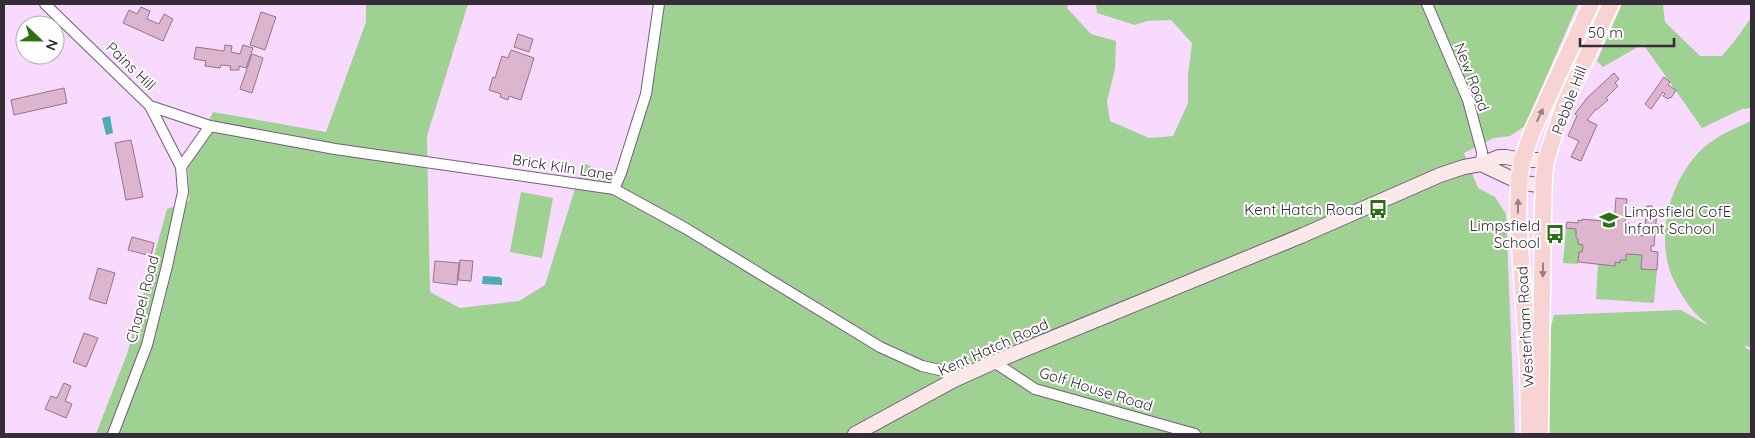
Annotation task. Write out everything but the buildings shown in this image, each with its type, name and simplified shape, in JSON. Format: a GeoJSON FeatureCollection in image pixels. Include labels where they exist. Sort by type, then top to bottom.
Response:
{"type":"FeatureCollection","features":[{"type":"Feature","properties":{"kind":"main road","name":"Pebble Hill"},"geometry":{"type":"LineString","coordinates":[[1522,160],[1533,130],[1591,4]]}},
{"type":"Feature","properties":{"kind":"main road","name":"Pebble Hill"},"geometry":{"type":"LineString","coordinates":[[1545,172],[1566,101],[1611,4]]}},
{"type":"Feature","properties":{"kind":"main road","name":"Kent Hatch Road"},"geometry":{"type":"LineString","coordinates":[[855,434],[954,380],[994,362],[1301,236],[1440,175],[1506,156],[1522,160],[1545,172]]}},
{"type":"Feature","properties":{"kind":"main road","name":"Westerham Road"},"geometry":{"type":"LineString","coordinates":[[1522,160],[1518,216],[1528,366],[1530,434]]}},
{"type":"Feature","properties":{"kind":"main road"},"geometry":{"type":"LineString","coordinates":[[1482,164],[1519,182],[1545,172]]}},
{"type":"Feature","properties":{"kind":"main road","name":"Westerham Road"},"geometry":{"type":"LineString","coordinates":[[1540,434],[1545,172]]}},
{"type":"Feature","properties":{"kind":"street","name":"Pains Hill"},"geometry":{"type":"LineString","coordinates":[[46,4],[150,106],[210,126]]}},
{"type":"Feature","properties":{"kind":"street"},"geometry":{"type":"LineString","coordinates":[[614,189],[621,173],[646,94],[659,4]]}},
{"type":"Feature","properties":{"kind":"street","name":"New Road"},"geometry":{"type":"LineString","coordinates":[[1427,4],[1468,100],[1482,152],[1482,164]]}},
{"type":"Feature","properties":{"kind":"street"},"geometry":{"type":"LineString","coordinates":[[150,106],[181,167],[210,126]]}},
{"type":"Feature","properties":{"kind":"street","name":"Brick Kiln Lane"},"geometry":{"type":"LineString","coordinates":[[210,126],[335,149],[614,189],[685,228],[880,347],[922,366],[944,371],[954,380]]}},
{"type":"Feature","properties":{"kind":"street","name":"Chapel Road"},"geometry":{"type":"LineString","coordinates":[[113,434],[147,345],[156,310],[183,192],[181,167]]}},
{"type":"Feature","properties":{"kind":"street","name":"Golf House Road"},"geometry":{"type":"LineString","coordinates":[[994,362],[1035,389],[1195,434]]}},
{"type":"Feature","properties":{"kind":"shaded area"},"geometry":{"type":"Polygon","coordinates":[[[366,4],[468,4],[427,136],[430,292],[460,308],[519,301],[545,285],[583,163],[624,181],[652,84],[663,4],[1068,4],[1067,8],[1091,34],[1116,41],[1115,69],[1107,101],[1110,121],[1149,138],[1173,136],[1188,103],[1188,75],[1192,43],[1171,20],[1147,21],[1135,25],[1097,13],[1096,4],[1578,4],[1525,126],[1510,136],[1494,138],[1464,153],[1478,188],[1495,197],[1506,214],[1515,434],[96,434],[127,354],[167,209],[189,201],[188,164],[213,112],[326,132],[366,22],[366,4]]]}},
{"type":"Feature","properties":{"kind":"shaded area"},"geometry":{"type":"Polygon","coordinates":[[[1622,4],[1663,4],[1665,22],[1700,56],[1722,56],[1751,18],[1751,108],[1742,109],[1702,128],[1643,44],[1603,67],[1597,61],[1622,4]]]}},
{"type":"Feature","properties":{"kind":"shaded area"},"geometry":{"type":"Polygon","coordinates":[[[110,116],[113,133],[106,135],[102,118],[110,116]]]}},
{"type":"Feature","properties":{"kind":"shaded area"},"geometry":{"type":"Polygon","coordinates":[[[1751,121],[1751,347],[1743,346],[1751,351],[1751,434],[1542,434],[1547,343],[1554,315],[1681,310],[1709,326],[1692,310],[1674,281],[1665,247],[1668,211],[1680,178],[1701,150],[1731,130],[1751,121]]]}},
{"type":"Feature","properties":{"kind":"shaded area"},"geometry":{"type":"Polygon","coordinates":[[[521,192],[553,198],[542,258],[510,252],[521,192]]]}},
{"type":"Feature","properties":{"kind":"shaded area"},"geometry":{"type":"Polygon","coordinates":[[[1566,228],[1576,229],[1578,244],[1583,245],[1582,252],[1579,252],[1578,264],[1563,263],[1566,228]]]}},
{"type":"Feature","properties":{"kind":"shaded area"},"geometry":{"type":"Polygon","coordinates":[[[1626,254],[1642,255],[1657,270],[1654,303],[1596,299],[1598,264],[1615,266],[1615,262],[1619,263],[1620,260],[1625,260],[1626,254]]]}},
{"type":"Feature","properties":{"kind":"shaded area"},"geometry":{"type":"Polygon","coordinates":[[[483,276],[500,277],[502,285],[482,284],[483,276]]]}},
{"type":"Feature","properties":{"kind":"place","name":"Kent Hatch Road"},"geometry":{"type":"Point","coordinates":[1378,209]}},
{"type":"Feature","properties":{"kind":"place","name":"Limpsfield CofE Infant School"},"geometry":{"type":"Point","coordinates":[1609,220]}},
{"type":"Feature","properties":{"kind":"place","name":"Limpsfield School"},"geometry":{"type":"Point","coordinates":[1555,234]}}]}
